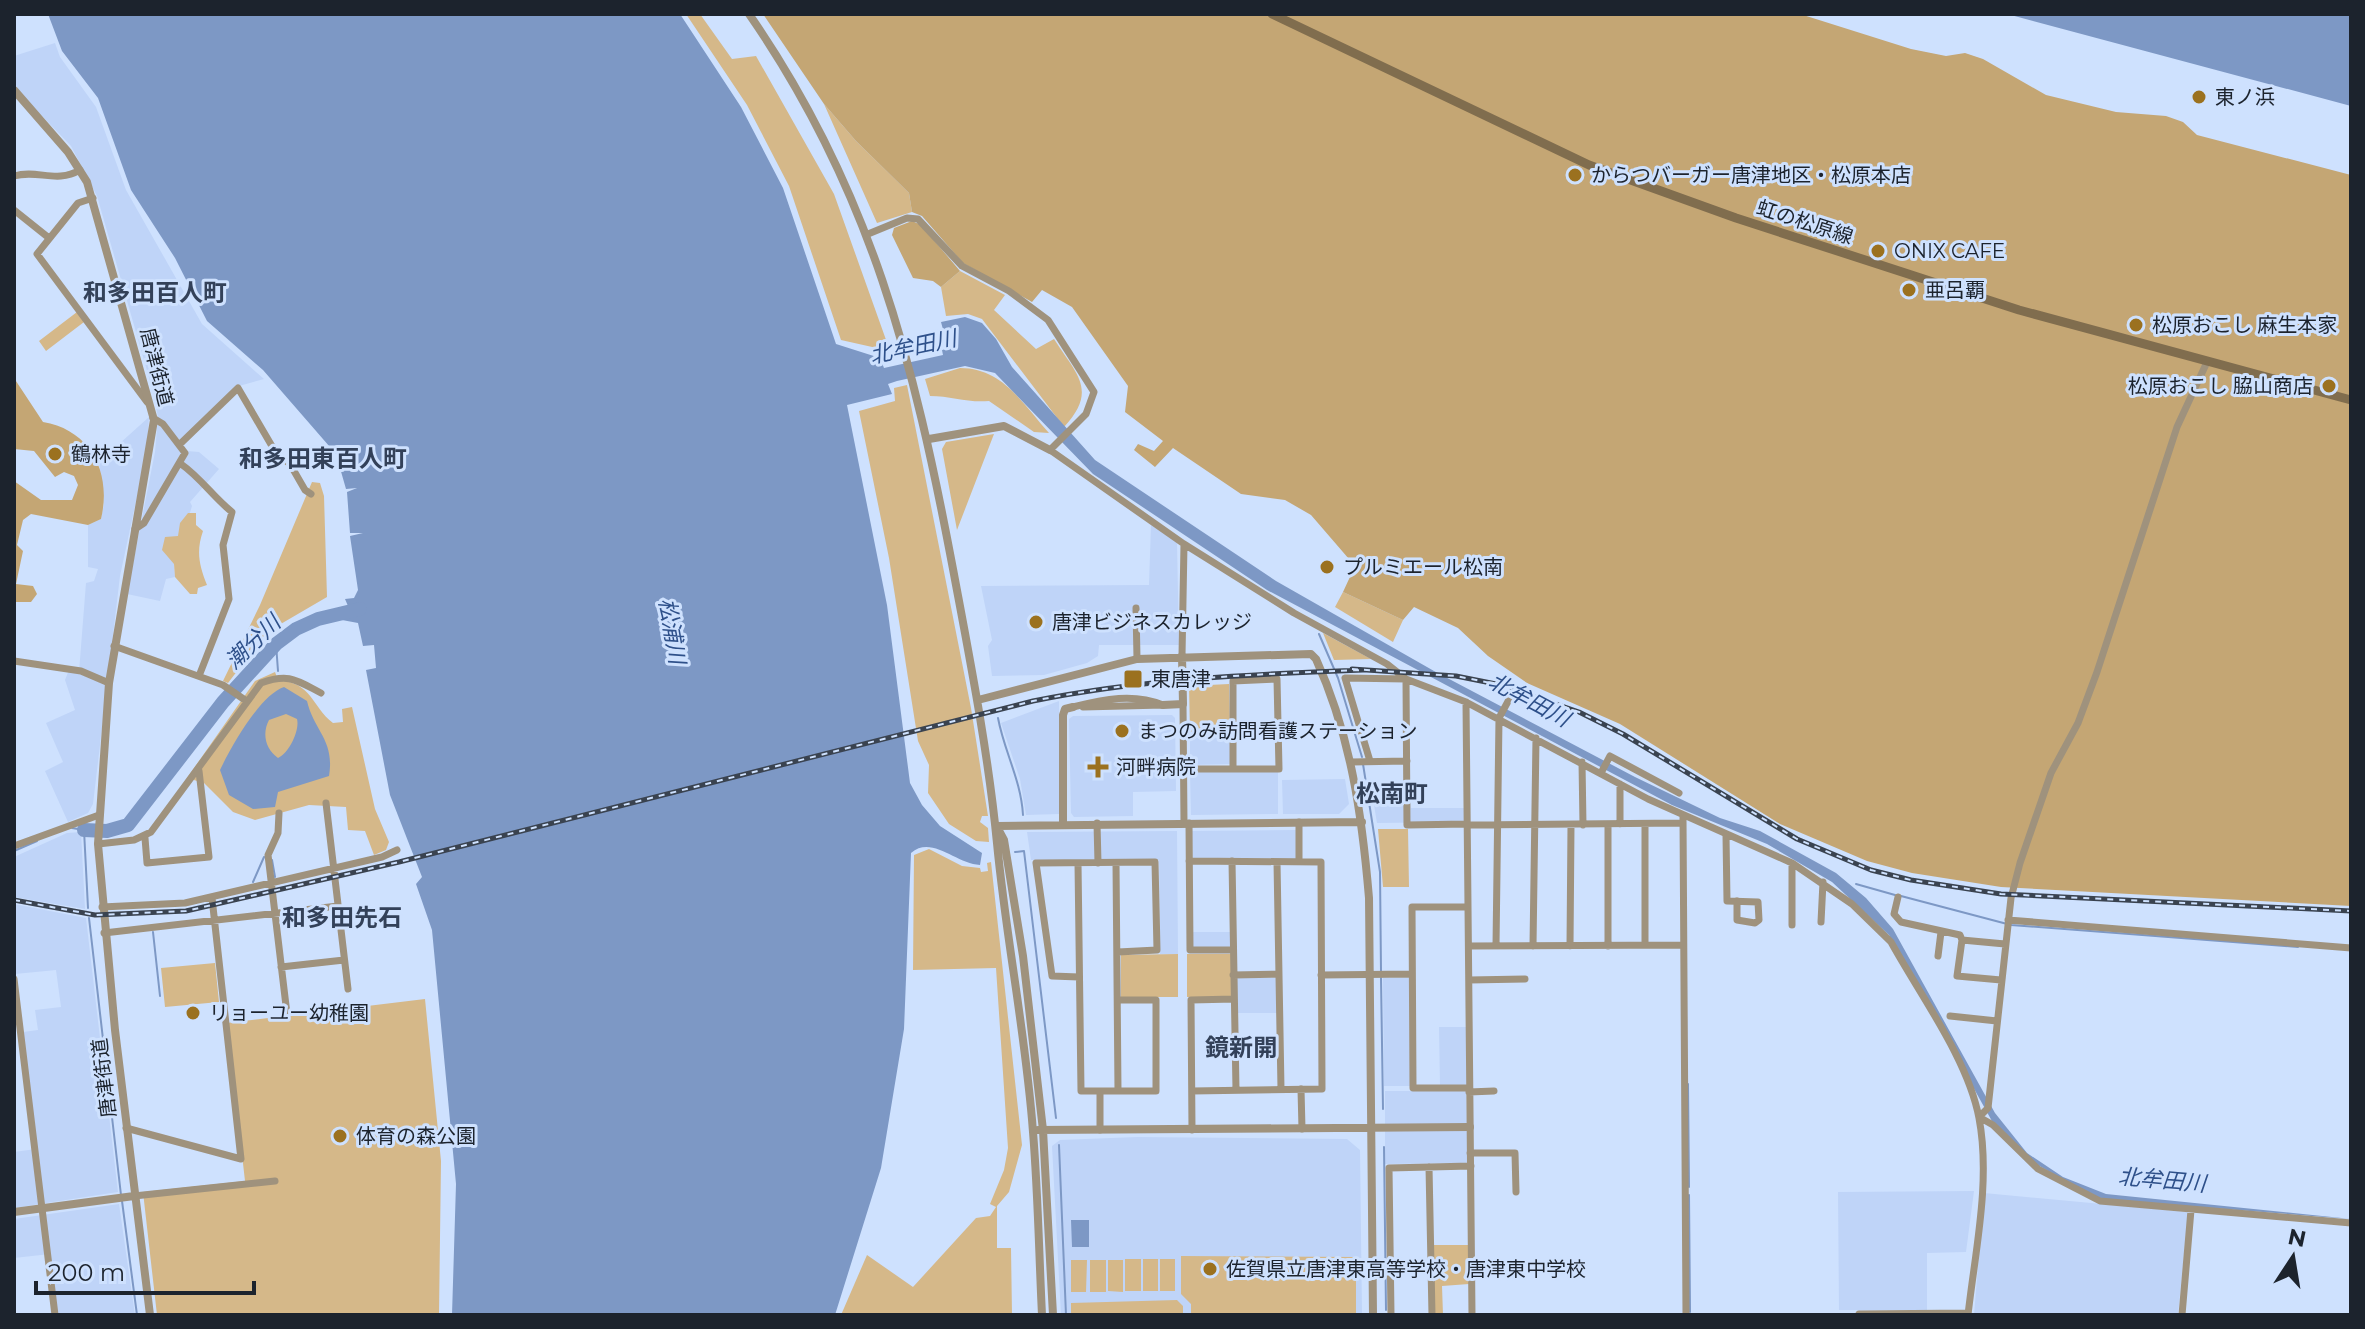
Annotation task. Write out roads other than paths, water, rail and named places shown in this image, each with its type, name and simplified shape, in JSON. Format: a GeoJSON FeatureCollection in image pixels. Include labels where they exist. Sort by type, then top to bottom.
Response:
{"type":"FeatureCollection","features":[{"type":"Feature","properties":{"kind":"main road","name":"虹の松原線"},"geometry":{"type":"LineString","coordinates":[[1272,14],[1589,165],[1850,256],[2019,310],[2351,400]]}},
{"type":"Feature","properties":{"kind":"street"},"geometry":{"type":"LineString","coordinates":[[749,14],[804,101],[868,234],[908,356],[929,439],[978,700],[997,826],[1038,1130],[1053,1315]]}},
{"type":"Feature","properties":{"kind":"street","name":"唐津街道"},"geometry":{"type":"LineString","coordinates":[[14,90],[80,170],[93,198],[154,420],[109,683],[98,840],[104,933],[126,1128],[125,1197],[150,1315]]}},
{"type":"Feature","properties":{"kind":"street"},"geometry":{"type":"LineString","coordinates":[[14,176],[67,178],[80,170]]}},
{"type":"Feature","properties":{"kind":"street"},"geometry":{"type":"LineString","coordinates":[[93,198],[78,203],[37,254],[148,403],[154,420],[163,424],[185,453],[144,523],[135,529]]}},
{"type":"Feature","properties":{"kind":"street"},"geometry":{"type":"LineString","coordinates":[[14,210],[49,238]]}},
{"type":"Feature","properties":{"kind":"street"},"geometry":{"type":"LineString","coordinates":[[868,234],[907,218],[918,219],[962,266],[1009,291],[1048,320],[1094,392],[1091,406],[1053,447]]}},
{"type":"Feature","properties":{"kind":"street"},"geometry":{"type":"LineString","coordinates":[[1982,1115],[1990,1095],[2007,924],[2032,821],[2063,745],[2078,723],[2177,427],[2207,362]]}},
{"type":"Feature","properties":{"kind":"street"},"geometry":{"type":"LineString","coordinates":[[179,445],[238,388],[276,453],[290,464],[305,490],[311,494]]}},
{"type":"Feature","properties":{"kind":"street"},"geometry":{"type":"LineString","coordinates":[[929,439],[1004,426],[1053,447],[1184,544],[1294,613],[1387,664],[1406,679],[1500,717],[1682,820],[1760,846],[1823,882],[1852,904],[1891,942],[1961,1066],[1982,1115],[1983,1168],[1968,1314],[1859,1314]]}},
{"type":"Feature","properties":{"kind":"street"},"geometry":{"type":"LineString","coordinates":[[181,464],[197,475],[216,500],[232,512],[223,545],[229,599],[199,676]]}},
{"type":"Feature","properties":{"kind":"street"},"geometry":{"type":"LineString","coordinates":[[1184,544],[1182,656],[1190,950],[1233,950]]}},
{"type":"Feature","properties":{"kind":"street"},"geometry":{"type":"LineString","coordinates":[[1136,608],[1137,659]]}},
{"type":"Feature","properties":{"kind":"street"},"geometry":{"type":"LineString","coordinates":[[114,646],[223,685],[243,699]]}},
{"type":"Feature","properties":{"kind":"street"},"geometry":{"type":"LineString","coordinates":[[978,700],[1137,659],[1311,654],[1361,761]]}},
{"type":"Feature","properties":{"kind":"street"},"geometry":{"type":"LineString","coordinates":[[14,661],[81,671],[109,683]]}},
{"type":"Feature","properties":{"kind":"street"},"geometry":{"type":"LineString","coordinates":[[199,771],[209,857],[147,863],[145,838],[199,771],[243,699],[261,683],[280,676],[295,679],[321,693]]}},
{"type":"Feature","properties":{"kind":"street"},"geometry":{"type":"LineString","coordinates":[[1373,1315],[1369,1128],[1377,974],[1362,822],[1361,761],[1345,678],[1406,679]]}},
{"type":"Feature","properties":{"kind":"street"},"geometry":{"type":"LineString","coordinates":[[1185,769],[1233,769],[1279,769],[1277,679],[1233,681],[1233,769]]}},
{"type":"Feature","properties":{"kind":"street"},"geometry":{"type":"LineString","coordinates":[[1406,679],[1407,825],[1608,825],[1682,820]]}},
{"type":"Feature","properties":{"kind":"street"},"geometry":{"type":"LineString","coordinates":[[1496,946],[1500,717],[1512,694]]}},
{"type":"Feature","properties":{"kind":"street"},"geometry":{"type":"LineString","coordinates":[[1063,824],[1065,709],[1108,698],[1147,698],[1163,705],[1183,704]]}},
{"type":"Feature","properties":{"kind":"street"},"geometry":{"type":"LineString","coordinates":[[1466,702],[1472,1315]]}},
{"type":"Feature","properties":{"kind":"street"},"geometry":{"type":"LineString","coordinates":[[1533,946],[1536,738]]}},
{"type":"Feature","properties":{"kind":"street"},"geometry":{"type":"LineString","coordinates":[[1601,772],[1610,756],[1679,793]]}},
{"type":"Feature","properties":{"kind":"street"},"geometry":{"type":"LineString","coordinates":[[1361,761],[1407,761]]}},
{"type":"Feature","properties":{"kind":"street"},"geometry":{"type":"LineString","coordinates":[[1582,762],[1583,825]]}},
{"type":"Feature","properties":{"kind":"street"},"geometry":{"type":"LineString","coordinates":[[1620,784],[1620,824]]}},
{"type":"Feature","properties":{"kind":"street"},"geometry":{"type":"LineString","coordinates":[[326,803],[348,989]]}},
{"type":"Feature","properties":{"kind":"street"},"geometry":{"type":"LineString","coordinates":[[279,813],[278,833],[268,855],[284,966],[287,1014]]}},
{"type":"Feature","properties":{"kind":"street"},"geometry":{"type":"LineString","coordinates":[[14,846],[99,819]]}},
{"type":"Feature","properties":{"kind":"street"},"geometry":{"type":"LineString","coordinates":[[1682,820],[1686,1315]]}},
{"type":"Feature","properties":{"kind":"street"},"geometry":{"type":"LineString","coordinates":[[1299,822],[1299,862]]}},
{"type":"Feature","properties":{"kind":"street"},"geometry":{"type":"LineString","coordinates":[[997,826],[1362,822]]}},
{"type":"Feature","properties":{"kind":"street"},"geometry":{"type":"LineString","coordinates":[[1097,823],[1098,863]]}},
{"type":"Feature","properties":{"kind":"street"},"geometry":{"type":"LineString","coordinates":[[1645,824],[1645,945]]}},
{"type":"Feature","properties":{"kind":"street"},"geometry":{"type":"LineString","coordinates":[[1570,946],[1571,825]]}},
{"type":"Feature","properties":{"kind":"street"},"geometry":{"type":"LineString","coordinates":[[1608,825],[1608,946]]}},
{"type":"Feature","properties":{"kind":"street"},"geometry":{"type":"LineString","coordinates":[[1726,835],[1727,901],[1737,901]]}},
{"type":"Feature","properties":{"kind":"street"},"geometry":{"type":"LineString","coordinates":[[98,840],[145,838]]}},
{"type":"Feature","properties":{"kind":"street"},"geometry":{"type":"LineString","coordinates":[[102,907],[185,903],[212,898],[397,850]]}},
{"type":"Feature","properties":{"kind":"street"},"geometry":{"type":"LineString","coordinates":[[1189,861],[1321,862],[1322,1089],[1192,1091]]}},
{"type":"Feature","properties":{"kind":"street"},"geometry":{"type":"LineString","coordinates":[[1232,861],[1236,1090]]}},
{"type":"Feature","properties":{"kind":"street"},"geometry":{"type":"LineString","coordinates":[[1079,977],[1052,976],[1036,863],[1155,862],[1157,950],[1118,952]]}},
{"type":"Feature","properties":{"kind":"street"},"geometry":{"type":"LineString","coordinates":[[1277,862],[1281,1089]]}},
{"type":"Feature","properties":{"kind":"street"},"geometry":{"type":"LineString","coordinates":[[1078,863],[1081,1091],[1156,1091],[1156,1000],[1118,1000]]}},
{"type":"Feature","properties":{"kind":"street"},"geometry":{"type":"LineString","coordinates":[[1116,863],[1118,1091]]}},
{"type":"Feature","properties":{"kind":"street"},"geometry":{"type":"LineString","coordinates":[[1792,863],[1792,925]]}},
{"type":"Feature","properties":{"kind":"street"},"geometry":{"type":"LineString","coordinates":[[1821,922],[1823,882]]}},
{"type":"Feature","properties":{"kind":"street"},"geometry":{"type":"LineString","coordinates":[[1898,897],[1894,914],[1901,922],[1960,935],[1957,976],[2001,980]]}},
{"type":"Feature","properties":{"kind":"street"},"geometry":{"type":"LineString","coordinates":[[126,1128],[241,1159],[212,898]]}},
{"type":"Feature","properties":{"kind":"street"},"geometry":{"type":"LineString","coordinates":[[104,933],[338,906]]}},
{"type":"Feature","properties":{"kind":"street"},"geometry":{"type":"LineString","coordinates":[[1468,907],[1412,907],[1413,1088],[1494,1091]]}},
{"type":"Feature","properties":{"kind":"street"},"geometry":{"type":"LineString","coordinates":[[2007,924],[2351,948]]}},
{"type":"Feature","properties":{"kind":"street"},"geometry":{"type":"LineString","coordinates":[[1938,956],[1941,932]]}},
{"type":"Feature","properties":{"kind":"street"},"geometry":{"type":"LineString","coordinates":[[1962,940],[2005,944]]}},
{"type":"Feature","properties":{"kind":"street"},"geometry":{"type":"LineString","coordinates":[[1469,946],[1683,945]]}},
{"type":"Feature","properties":{"kind":"street"},"geometry":{"type":"LineString","coordinates":[[284,966],[344,960]]}},
{"type":"Feature","properties":{"kind":"street"},"geometry":{"type":"LineString","coordinates":[[1233,975],[1279,974]]}},
{"type":"Feature","properties":{"kind":"street"},"geometry":{"type":"LineString","coordinates":[[1321,975],[1412,974]]}},
{"type":"Feature","properties":{"kind":"street"},"geometry":{"type":"LineString","coordinates":[[14,979],[55,1315]]}},
{"type":"Feature","properties":{"kind":"street"},"geometry":{"type":"LineString","coordinates":[[1469,980],[1525,979]]}},
{"type":"Feature","properties":{"kind":"street"},"geometry":{"type":"LineString","coordinates":[[1192,1130],[1191,1000],[1234,999]]}},
{"type":"Feature","properties":{"kind":"street"},"geometry":{"type":"LineString","coordinates":[[1950,1016],[1997,1021]]}},
{"type":"Feature","properties":{"kind":"street"},"geometry":{"type":"LineString","coordinates":[[1301,1089],[1302,1129]]}},
{"type":"Feature","properties":{"kind":"street"},"geometry":{"type":"LineString","coordinates":[[1100,1091],[1100,1130]]}},
{"type":"Feature","properties":{"kind":"street"},"geometry":{"type":"LineString","coordinates":[[1982,1115],[2038,1169],[2076,1191],[2121,1205],[2351,1223]]}},
{"type":"Feature","properties":{"kind":"street"},"geometry":{"type":"LineString","coordinates":[[1038,1130],[1470,1127]]}},
{"type":"Feature","properties":{"kind":"street"},"geometry":{"type":"LineString","coordinates":[[1038,1130],[1042,1315]]}},
{"type":"Feature","properties":{"kind":"street"},"geometry":{"type":"LineString","coordinates":[[1470,1153],[1515,1153],[1516,1192]]}},
{"type":"Feature","properties":{"kind":"street"},"geometry":{"type":"LineString","coordinates":[[1391,1315],[1389,1168],[1471,1166]]}},
{"type":"Feature","properties":{"kind":"street"},"geometry":{"type":"LineString","coordinates":[[1429,1167],[1432,1315]]}},
{"type":"Feature","properties":{"kind":"street"},"geometry":{"type":"LineString","coordinates":[[14,1212],[275,1181]]}},
{"type":"Feature","properties":{"kind":"street"},"geometry":{"type":"LineString","coordinates":[[2182,1315],[2191,1210]]}},
{"type":"Feature","properties":{"kind":"water","name":"松浦川"},"geometry":{"type":"Polygon","coordinates":[[[48,14],[680,14],[741,107],[783,188],[836,344],[880,358],[884,368],[943,355],[942,350],[955,347],[955,337],[945,337],[941,322],[965,317],[982,323],[996,339],[1012,367],[1095,460],[1276,581],[1434,671],[1635,777],[1720,818],[1760,831],[1836,873],[1866,898],[1893,929],[1995,1113],[2027,1153],[2063,1177],[2106,1194],[2351,1219],[2109,1200],[2092,1196],[2027,1159],[1993,1123],[1889,935],[1832,882],[1767,844],[1672,805],[1267,590],[1093,474],[995,373],[965,366],[897,381],[888,384],[892,394],[847,405],[887,605],[910,783],[922,805],[940,826],[982,853],[980,865],[927,847],[911,853],[904,1029],[881,1168],[835,1315],[452,1315],[456,1184],[432,930],[416,884],[422,877],[390,795],[366,670],[376,668],[374,645],[363,646],[358,623],[342,620],[341,607],[348,606],[345,599],[354,598],[358,590],[350,536],[363,533],[350,533],[347,492],[357,488],[346,489],[336,454],[263,370],[207,321],[175,258],[131,190],[98,98],[62,51],[48,14]]]}},
{"type":"Feature","properties":{"kind":"water"},"geometry":{"type":"Polygon","coordinates":[[[2007,14],[2351,14],[2351,106],[2007,14]]]}},
{"type":"Feature","properties":{"kind":"water"},"geometry":{"type":"Polygon","coordinates":[[[284,687],[307,701],[327,744],[329,776],[278,792],[275,807],[253,809],[229,795],[220,770],[247,723],[275,692],[284,687]],[[286,714],[269,720],[266,740],[278,758],[293,741],[297,719],[286,714]]]}},
{"type":"Feature","properties":{"kind":"water"},"geometry":{"type":"Polygon","coordinates":[[[1071,1220],[1089,1220],[1089,1247],[1072,1247],[1071,1220]]]}},
{"type":"Feature","properties":{"kind":"waterway","name":"潮分川"},"geometry":{"type":"LineString","coordinates":[[84,830],[107,831],[128,825],[223,702],[276,644],[296,629],[318,619],[360,609]]}},
{"type":"Feature","properties":{"kind":"waterway"},"geometry":{"type":"LineString","coordinates":[[1319,634],[1338,678],[1362,757]]}},
{"type":"Feature","properties":{"kind":"waterway"},"geometry":{"type":"LineString","coordinates":[[276,644],[278,671]]}},
{"type":"Feature","properties":{"kind":"waterway"},"geometry":{"type":"LineString","coordinates":[[998,718],[1023,815]]}},
{"type":"Feature","properties":{"kind":"waterway"},"geometry":{"type":"LineString","coordinates":[[1363,764],[1380,872],[1381,972]]}},
{"type":"Feature","properties":{"kind":"waterway","name":"潮分川"},"geometry":{"type":"LineString","coordinates":[[72,828],[84,830],[88,908]]}},
{"type":"Feature","properties":{"kind":"waterway"},"geometry":{"type":"LineString","coordinates":[[14,851],[37,841]]}},
{"type":"Feature","properties":{"kind":"waterway"},"geometry":{"type":"LineString","coordinates":[[1015,852],[1024,851],[1056,1118]]}},
{"type":"Feature","properties":{"kind":"waterway"},"geometry":{"type":"LineString","coordinates":[[253,882],[264,857]]}},
{"type":"Feature","properties":{"kind":"waterway"},"geometry":{"type":"LineString","coordinates":[[272,860],[275,877]]}},
{"type":"Feature","properties":{"kind":"waterway"},"geometry":{"type":"LineString","coordinates":[[1856,884],[1895,895]]}},
{"type":"Feature","properties":{"kind":"waterway"},"geometry":{"type":"LineString","coordinates":[[1901,896],[2011,925],[2298,947]]}},
{"type":"Feature","properties":{"kind":"waterway","name":"潮分川"},"geometry":{"type":"LineString","coordinates":[[89,918],[121,1195]]}},
{"type":"Feature","properties":{"kind":"waterway"},"geometry":{"type":"LineString","coordinates":[[153,932],[160,996]]}},
{"type":"Feature","properties":{"kind":"waterway"},"geometry":{"type":"LineString","coordinates":[[1381,978],[1383,1109]]}},
{"type":"Feature","properties":{"kind":"waterway"},"geometry":{"type":"LineString","coordinates":[[1688,1084],[1689,1187]]}},
{"type":"Feature","properties":{"kind":"waterway"},"geometry":{"type":"LineString","coordinates":[[1059,1145],[1066,1315]]}},
{"type":"Feature","properties":{"kind":"waterway"},"geometry":{"type":"LineString","coordinates":[[1384,1147],[1386,1310]]}},
{"type":"Feature","properties":{"kind":"waterway"},"geometry":{"type":"LineString","coordinates":[[1689,1195],[1690,1312]]}},
{"type":"Feature","properties":{"kind":"waterway","name":"潮分川"},"geometry":{"type":"LineString","coordinates":[[122,1201],[137,1315]]}},
{"type":"Feature","properties":{"kind":"railway"},"geometry":{"type":"LineString","coordinates":[[1352,669],[1456,676],[1501,685],[1579,712],[1623,734],[1797,839],[1871,870],[1911,880],[2001,894],[2351,911]]}},
{"type":"Feature","properties":{"kind":"railway"},"geometry":{"type":"LineString","coordinates":[[14,900],[95,915],[186,911],[399,862],[1033,701],[1156,683],[1363,670]]}},
{"type":"Feature","properties":{"kind":"place","name":"東ノ浜"},"geometry":{"type":"Point","coordinates":[2199,97]}},
{"type":"Feature","properties":{"kind":"place","name":"からつバーガー唐津地区・松原本店"},"geometry":{"type":"Point","coordinates":[1575,175]}},
{"type":"Feature","properties":{"kind":"place","name":"ONIX CAFE"},"geometry":{"type":"Point","coordinates":[1878,251]}},
{"type":"Feature","properties":{"kind":"place","name":"亜呂覇"},"geometry":{"type":"Point","coordinates":[1909,290]}},
{"type":"Feature","properties":{"kind":"place","name":"松原おこし 麻生本家"},"geometry":{"type":"Point","coordinates":[2136,325]}},
{"type":"Feature","properties":{"kind":"place","name":"松原おこし 脇山商店"},"geometry":{"type":"Point","coordinates":[2329,386]}},
{"type":"Feature","properties":{"kind":"place","name":"鶴林寺"},"geometry":{"type":"Point","coordinates":[55,454]}},
{"type":"Feature","properties":{"kind":"place","name":"プルミエール松南"},"geometry":{"type":"Point","coordinates":[1327,567]}},
{"type":"Feature","properties":{"kind":"place","name":"唐津ビジネスカレッジ"},"geometry":{"type":"Point","coordinates":[1036,622]}},
{"type":"Feature","properties":{"kind":"place","name":"東唐津"},"geometry":{"type":"Point","coordinates":[1133,679]}},
{"type":"Feature","properties":{"kind":"place","name":"まつのみ訪問看護ステーション"},"geometry":{"type":"Point","coordinates":[1122,731]}},
{"type":"Feature","properties":{"kind":"place","name":"河畔病院"},"geometry":{"type":"Point","coordinates":[1098,767]}},
{"type":"Feature","properties":{"kind":"place","name":"リョーユー幼稚園"},"geometry":{"type":"Point","coordinates":[193,1013]}},
{"type":"Feature","properties":{"kind":"place","name":"体育の森公園"},"geometry":{"type":"Point","coordinates":[340,1136]}},
{"type":"Feature","properties":{"kind":"place","name":"佐賀県立唐津東高等学校・唐津東中学校"},"geometry":{"type":"Point","coordinates":[1210,1269]}},
{"type":"Feature","properties":{"kind":"district","name":"和多田百人町"},"geometry":{"type":"Point","coordinates":[155,292]}},
{"type":"Feature","properties":{"kind":"district","name":"和多田東百人町"},"geometry":{"type":"Point","coordinates":[323,458]}},
{"type":"Feature","properties":{"kind":"district","name":"松南町"},"geometry":{"type":"Point","coordinates":[1392,793]}},
{"type":"Feature","properties":{"kind":"district","name":"和多田先石"},"geometry":{"type":"Point","coordinates":[342,917]}},
{"type":"Feature","properties":{"kind":"district","name":"鏡新開"},"geometry":{"type":"Point","coordinates":[1241,1047]}},
{"type":"Feature","properties":{"kind":"water label","name":"北牟田川"},"geometry":{"type":"Point","coordinates":[913,347]}},
{"type":"Feature","properties":{"kind":"water label","name":"北牟田川"},"geometry":{"type":"Point","coordinates":[1529,700]}},
{"type":"Feature","properties":{"kind":"water label","name":"北牟田川"},"geometry":{"type":"Point","coordinates":[2162,1180]}}]}
